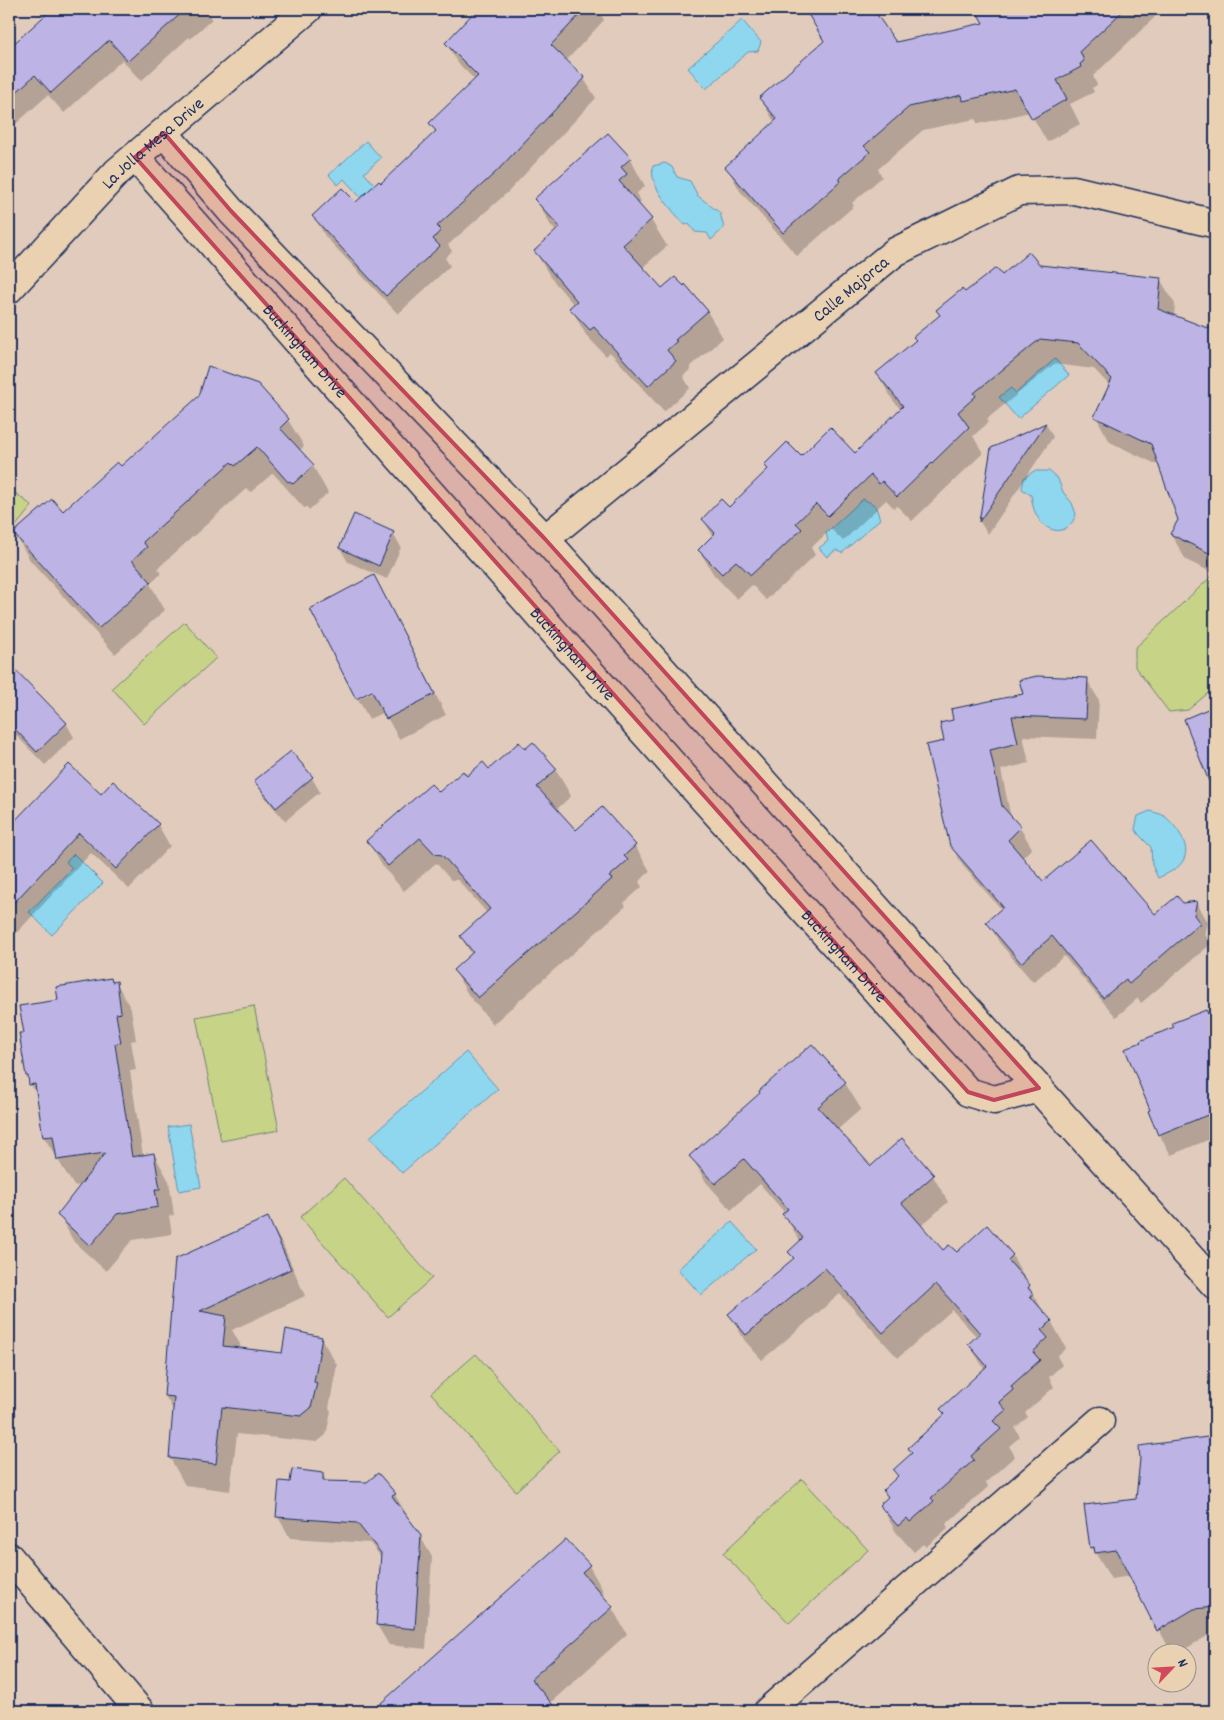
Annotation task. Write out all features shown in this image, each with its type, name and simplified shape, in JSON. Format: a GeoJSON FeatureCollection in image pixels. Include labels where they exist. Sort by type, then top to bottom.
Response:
{"type":"FeatureCollection","features":[{"type":"Feature","properties":{"kind":"street","name":"La Jolla Mesa Drive"},"geometry":{"type":"LineString","coordinates":[[9,289],[117,172],[308,9]]}},
{"type":"Feature","properties":{"kind":"street"},"geometry":{"type":"LineString","coordinates":[[164,133],[231,211],[546,539],[1039,1088],[1210,1269]]}},
{"type":"Feature","properties":{"kind":"street","name":"Buckingham Drive"},"geometry":{"type":"LineString","coordinates":[[135,157],[232,264],[395,452],[685,779],[968,1092],[994,1100],[1039,1088]]}},
{"type":"Feature","properties":{"kind":"street","name":"Calle Majorca"},"geometry":{"type":"LineString","coordinates":[[546,539],[895,252],[1019,191],[1074,190],[1212,223],[1215,222]]}},
{"type":"Feature","properties":{"kind":"street"},"geometry":{"type":"LineString","coordinates":[[768,1711],[1100,1421]]}},
{"type":"Feature","properties":{"kind":"street"},"geometry":{"type":"LineString","coordinates":[[9,1557],[140,1711]]}},
{"type":"Feature","properties":{"kind":"highlighted area"},"geometry":{"type":"Polygon","coordinates":[[[164,133],[231,211],[545,539],[1039,1088],[994,1100],[968,1092],[135,157],[164,133]]]}},
{"type":"Feature","properties":{"kind":"green space"},"geometry":{"type":"Polygon","coordinates":[[[9,488],[32,506],[11,532],[9,529],[9,488]]]}},
{"type":"Feature","properties":{"kind":"green space"},"geometry":{"type":"Polygon","coordinates":[[[1215,573],[1215,687],[1188,710],[1169,712],[1135,667],[1135,648],[1215,573]]]}},
{"type":"Feature","properties":{"kind":"green space"},"geometry":{"type":"Polygon","coordinates":[[[185,622],[216,658],[144,724],[112,688],[185,622]]]}},
{"type":"Feature","properties":{"kind":"green space"},"geometry":{"type":"Polygon","coordinates":[[[254,1006],[279,1130],[221,1141],[196,1017],[254,1006]]]}},
{"type":"Feature","properties":{"kind":"green space"},"geometry":{"type":"Polygon","coordinates":[[[344,1178],[432,1278],[388,1317],[300,1217],[344,1178]]]}},
{"type":"Feature","properties":{"kind":"green space"},"geometry":{"type":"Polygon","coordinates":[[[476,1354],[560,1451],[516,1491],[431,1393],[476,1354]]]}},
{"type":"Feature","properties":{"kind":"green space"},"geometry":{"type":"Polygon","coordinates":[[[802,1479],[868,1550],[789,1623],[723,1553],[802,1479]]]}},
{"type":"Feature","properties":{"kind":"water"},"geometry":{"type":"Polygon","coordinates":[[[742,20],[761,42],[758,51],[748,52],[706,89],[688,68],[742,20]]]}},
{"type":"Feature","properties":{"kind":"water"},"geometry":{"type":"Polygon","coordinates":[[[366,141],[381,158],[364,173],[376,186],[362,199],[344,179],[338,185],[329,175],[366,141]]]}},
{"type":"Feature","properties":{"kind":"water"},"geometry":{"type":"Polygon","coordinates":[[[665,163],[672,167],[677,177],[690,181],[698,196],[720,213],[724,228],[711,240],[707,233],[695,232],[689,224],[685,225],[658,190],[652,174],[653,166],[665,163]]]}},
{"type":"Feature","properties":{"kind":"water"},"geometry":{"type":"Polygon","coordinates":[[[1055,359],[1069,375],[1018,419],[999,397],[1011,388],[1016,393],[1055,359]]]}},
{"type":"Feature","properties":{"kind":"water"},"geometry":{"type":"Polygon","coordinates":[[[1034,471],[1049,471],[1058,479],[1063,492],[1072,503],[1076,514],[1073,521],[1063,530],[1051,529],[1040,521],[1034,510],[1031,495],[1022,489],[1024,478],[1034,471]]]}},
{"type":"Feature","properties":{"kind":"water"},"geometry":{"type":"Polygon","coordinates":[[[863,499],[875,505],[880,519],[842,553],[836,550],[827,557],[819,548],[828,541],[826,533],[863,499]]]}},
{"type":"Feature","properties":{"kind":"water"},"geometry":{"type":"Polygon","coordinates":[[[1150,811],[1163,815],[1172,824],[1180,834],[1186,851],[1178,867],[1158,878],[1152,865],[1151,847],[1135,829],[1138,816],[1150,811]]]}},
{"type":"Feature","properties":{"kind":"water"},"geometry":{"type":"Polygon","coordinates":[[[74,854],[103,883],[52,935],[29,912],[72,868],[66,862],[74,854]]]}},
{"type":"Feature","properties":{"kind":"water"},"geometry":{"type":"Polygon","coordinates":[[[466,1052],[498,1089],[402,1173],[370,1137],[466,1052]]]}},
{"type":"Feature","properties":{"kind":"water"},"geometry":{"type":"Polygon","coordinates":[[[189,1124],[201,1187],[179,1191],[168,1127],[189,1124]]]}},
{"type":"Feature","properties":{"kind":"water"},"geometry":{"type":"Polygon","coordinates":[[[732,1222],[756,1249],[701,1295],[678,1269],[732,1222]]]}},
{"type":"Feature","properties":{"kind":"building"},"geometry":{"type":"Polygon","coordinates":[[[52,9],[186,9],[128,61],[109,40],[51,93],[35,75],[9,99],[9,48],[52,9]]]}},
{"type":"Feature","properties":{"kind":"building"},"geometry":{"type":"Polygon","coordinates":[[[477,9],[585,9],[551,45],[585,78],[496,172],[437,226],[441,230],[433,239],[440,246],[386,296],[312,216],[342,188],[356,202],[379,181],[381,183],[436,131],[429,123],[478,76],[445,43],[477,9]]]}},
{"type":"Feature","properties":{"kind":"building"},"geometry":{"type":"Polygon","coordinates":[[[805,9],[873,9],[896,42],[983,23],[975,9],[1125,9],[1080,51],[1084,61],[1080,64],[1081,67],[1057,80],[1067,99],[1032,119],[1015,89],[963,101],[962,95],[909,107],[864,146],[870,152],[839,179],[841,181],[783,233],[725,167],[777,119],[759,98],[824,41],[805,9]]]}},
{"type":"Feature","properties":{"kind":"building"},"geometry":{"type":"Polygon","coordinates":[[[608,133],[631,158],[621,167],[627,174],[619,181],[652,219],[623,245],[662,288],[675,277],[684,286],[685,284],[708,311],[675,340],[677,341],[667,350],[676,361],[648,386],[594,327],[590,330],[569,308],[577,301],[534,251],[560,227],[534,199],[608,133]]]}},
{"type":"Feature","properties":{"kind":"building"},"geometry":{"type":"Polygon","coordinates":[[[1029,252],[1040,265],[1161,278],[1158,309],[1215,331],[1215,556],[1170,534],[1178,520],[1151,444],[1094,417],[1112,379],[1078,343],[1040,339],[974,393],[976,396],[958,412],[969,427],[897,497],[882,481],[879,484],[871,475],[828,516],[816,504],[796,523],[802,529],[751,575],[736,561],[722,574],[698,550],[715,533],[702,519],[721,499],[729,507],[768,469],[764,465],[787,442],[801,456],[830,427],[855,453],[903,406],[876,373],[916,340],[913,337],[940,315],[936,310],[962,289],[965,292],[996,268],[1002,275],[1029,252]]]}},
{"type":"Feature","properties":{"kind":"building"},"geometry":{"type":"Polygon","coordinates":[[[208,366],[258,384],[289,419],[280,428],[314,465],[293,484],[290,481],[288,482],[257,447],[235,466],[231,462],[143,542],[147,547],[132,560],[151,582],[99,628],[13,533],[52,499],[63,511],[117,462],[121,466],[199,396],[208,366]]]}},
{"type":"Feature","properties":{"kind":"building"},"geometry":{"type":"Polygon","coordinates":[[[1046,423],[979,522],[991,448],[1046,423]]]}},
{"type":"Feature","properties":{"kind":"building"},"geometry":{"type":"Polygon","coordinates":[[[354,514],[394,532],[379,566],[339,548],[354,514]]]}},
{"type":"Feature","properties":{"kind":"building"},"geometry":{"type":"Polygon","coordinates":[[[374,575],[435,694],[386,719],[372,691],[356,699],[310,609],[374,575]]]}},
{"type":"Feature","properties":{"kind":"building"},"geometry":{"type":"Polygon","coordinates":[[[9,663],[67,723],[37,752],[9,723],[9,663]]]}},
{"type":"Feature","properties":{"kind":"building"},"geometry":{"type":"Polygon","coordinates":[[[1037,676],[1088,678],[1086,719],[1012,716],[1018,743],[990,750],[1002,806],[1021,827],[1008,840],[1043,881],[1091,840],[1155,914],[1177,896],[1183,903],[1197,901],[1194,915],[1200,923],[1129,984],[1126,979],[1103,998],[1052,936],[1021,963],[986,922],[1003,907],[950,846],[926,745],[944,741],[940,723],[953,720],[951,709],[1023,694],[1019,680],[1037,676]]]}},
{"type":"Feature","properties":{"kind":"building"},"geometry":{"type":"Polygon","coordinates":[[[1215,706],[1215,793],[1214,794],[1184,719],[1215,706]]]}},
{"type":"Feature","properties":{"kind":"building"},"geometry":{"type":"Polygon","coordinates":[[[519,742],[525,749],[533,742],[557,769],[537,787],[576,830],[602,807],[636,845],[624,856],[628,860],[609,877],[612,879],[478,998],[453,970],[473,952],[460,936],[490,909],[442,855],[435,854],[420,838],[388,866],[366,841],[431,784],[439,792],[463,771],[467,776],[483,762],[489,769],[519,742]]]}},
{"type":"Feature","properties":{"kind":"building"},"geometry":{"type":"Polygon","coordinates":[[[291,751],[313,777],[276,808],[254,781],[291,751]]]}},
{"type":"Feature","properties":{"kind":"building"},"geometry":{"type":"Polygon","coordinates":[[[69,764],[101,794],[113,781],[159,824],[116,869],[79,833],[9,908],[9,827],[69,764]]]}},
{"type":"Feature","properties":{"kind":"building"},"geometry":{"type":"Polygon","coordinates":[[[111,978],[112,982],[117,981],[121,1013],[116,1014],[121,1043],[115,1044],[132,1157],[154,1153],[160,1189],[155,1189],[158,1207],[117,1214],[90,1246],[57,1215],[105,1153],[57,1160],[53,1136],[43,1137],[35,1084],[29,1085],[28,1076],[26,1076],[19,1033],[24,1033],[19,1006],[58,1000],[56,987],[111,978]]]}},
{"type":"Feature","properties":{"kind":"building"},"geometry":{"type":"Polygon","coordinates":[[[1206,1010],[1208,1014],[1215,1011],[1215,1112],[1158,1135],[1125,1049],[1174,1027],[1172,1023],[1206,1010]]]}},
{"type":"Feature","properties":{"kind":"building"},"geometry":{"type":"Polygon","coordinates":[[[812,1044],[846,1082],[818,1107],[871,1166],[902,1138],[934,1175],[902,1203],[943,1250],[949,1245],[957,1252],[987,1225],[1013,1255],[1008,1260],[1030,1285],[1028,1288],[1033,1294],[1030,1296],[1052,1321],[1041,1330],[1048,1338],[1033,1352],[1040,1360],[1011,1386],[1013,1390],[999,1402],[1006,1410],[993,1421],[1001,1429],[971,1456],[974,1460],[931,1498],[934,1501],[910,1522],[907,1518],[898,1526],[879,1505],[888,1497],[883,1490],[898,1476],[893,1470],[912,1453],[908,1448],[945,1414],[940,1409],[987,1366],[968,1344],[980,1333],[936,1284],[883,1333],[825,1268],[746,1335],[728,1314],[794,1258],[788,1252],[803,1238],[782,1214],[788,1209],[744,1159],[715,1184],[689,1156],[812,1044]]]}},
{"type":"Feature","properties":{"kind":"building"},"geometry":{"type":"Polygon","coordinates":[[[268,1217],[291,1269],[200,1311],[226,1316],[223,1346],[282,1353],[286,1329],[322,1337],[314,1382],[317,1383],[311,1408],[301,1416],[222,1407],[216,1464],[169,1458],[174,1397],[164,1396],[175,1259],[268,1217]]]}},
{"type":"Feature","properties":{"kind":"building"},"geometry":{"type":"Polygon","coordinates":[[[1215,1436],[1215,1607],[1194,1609],[1157,1631],[1116,1550],[1095,1553],[1094,1547],[1090,1548],[1084,1505],[1136,1499],[1140,1459],[1139,1446],[1215,1436]]]}},
{"type":"Feature","properties":{"kind":"building"},"geometry":{"type":"Polygon","coordinates":[[[292,1469],[323,1473],[323,1481],[367,1482],[378,1473],[396,1494],[392,1496],[421,1535],[415,1629],[376,1625],[381,1553],[357,1523],[276,1517],[279,1481],[290,1482],[292,1469]]]}},
{"type":"Feature","properties":{"kind":"building"},"geometry":{"type":"Polygon","coordinates":[[[566,1539],[590,1565],[582,1572],[613,1607],[531,1679],[558,1711],[372,1711],[566,1539]]]}}]}
